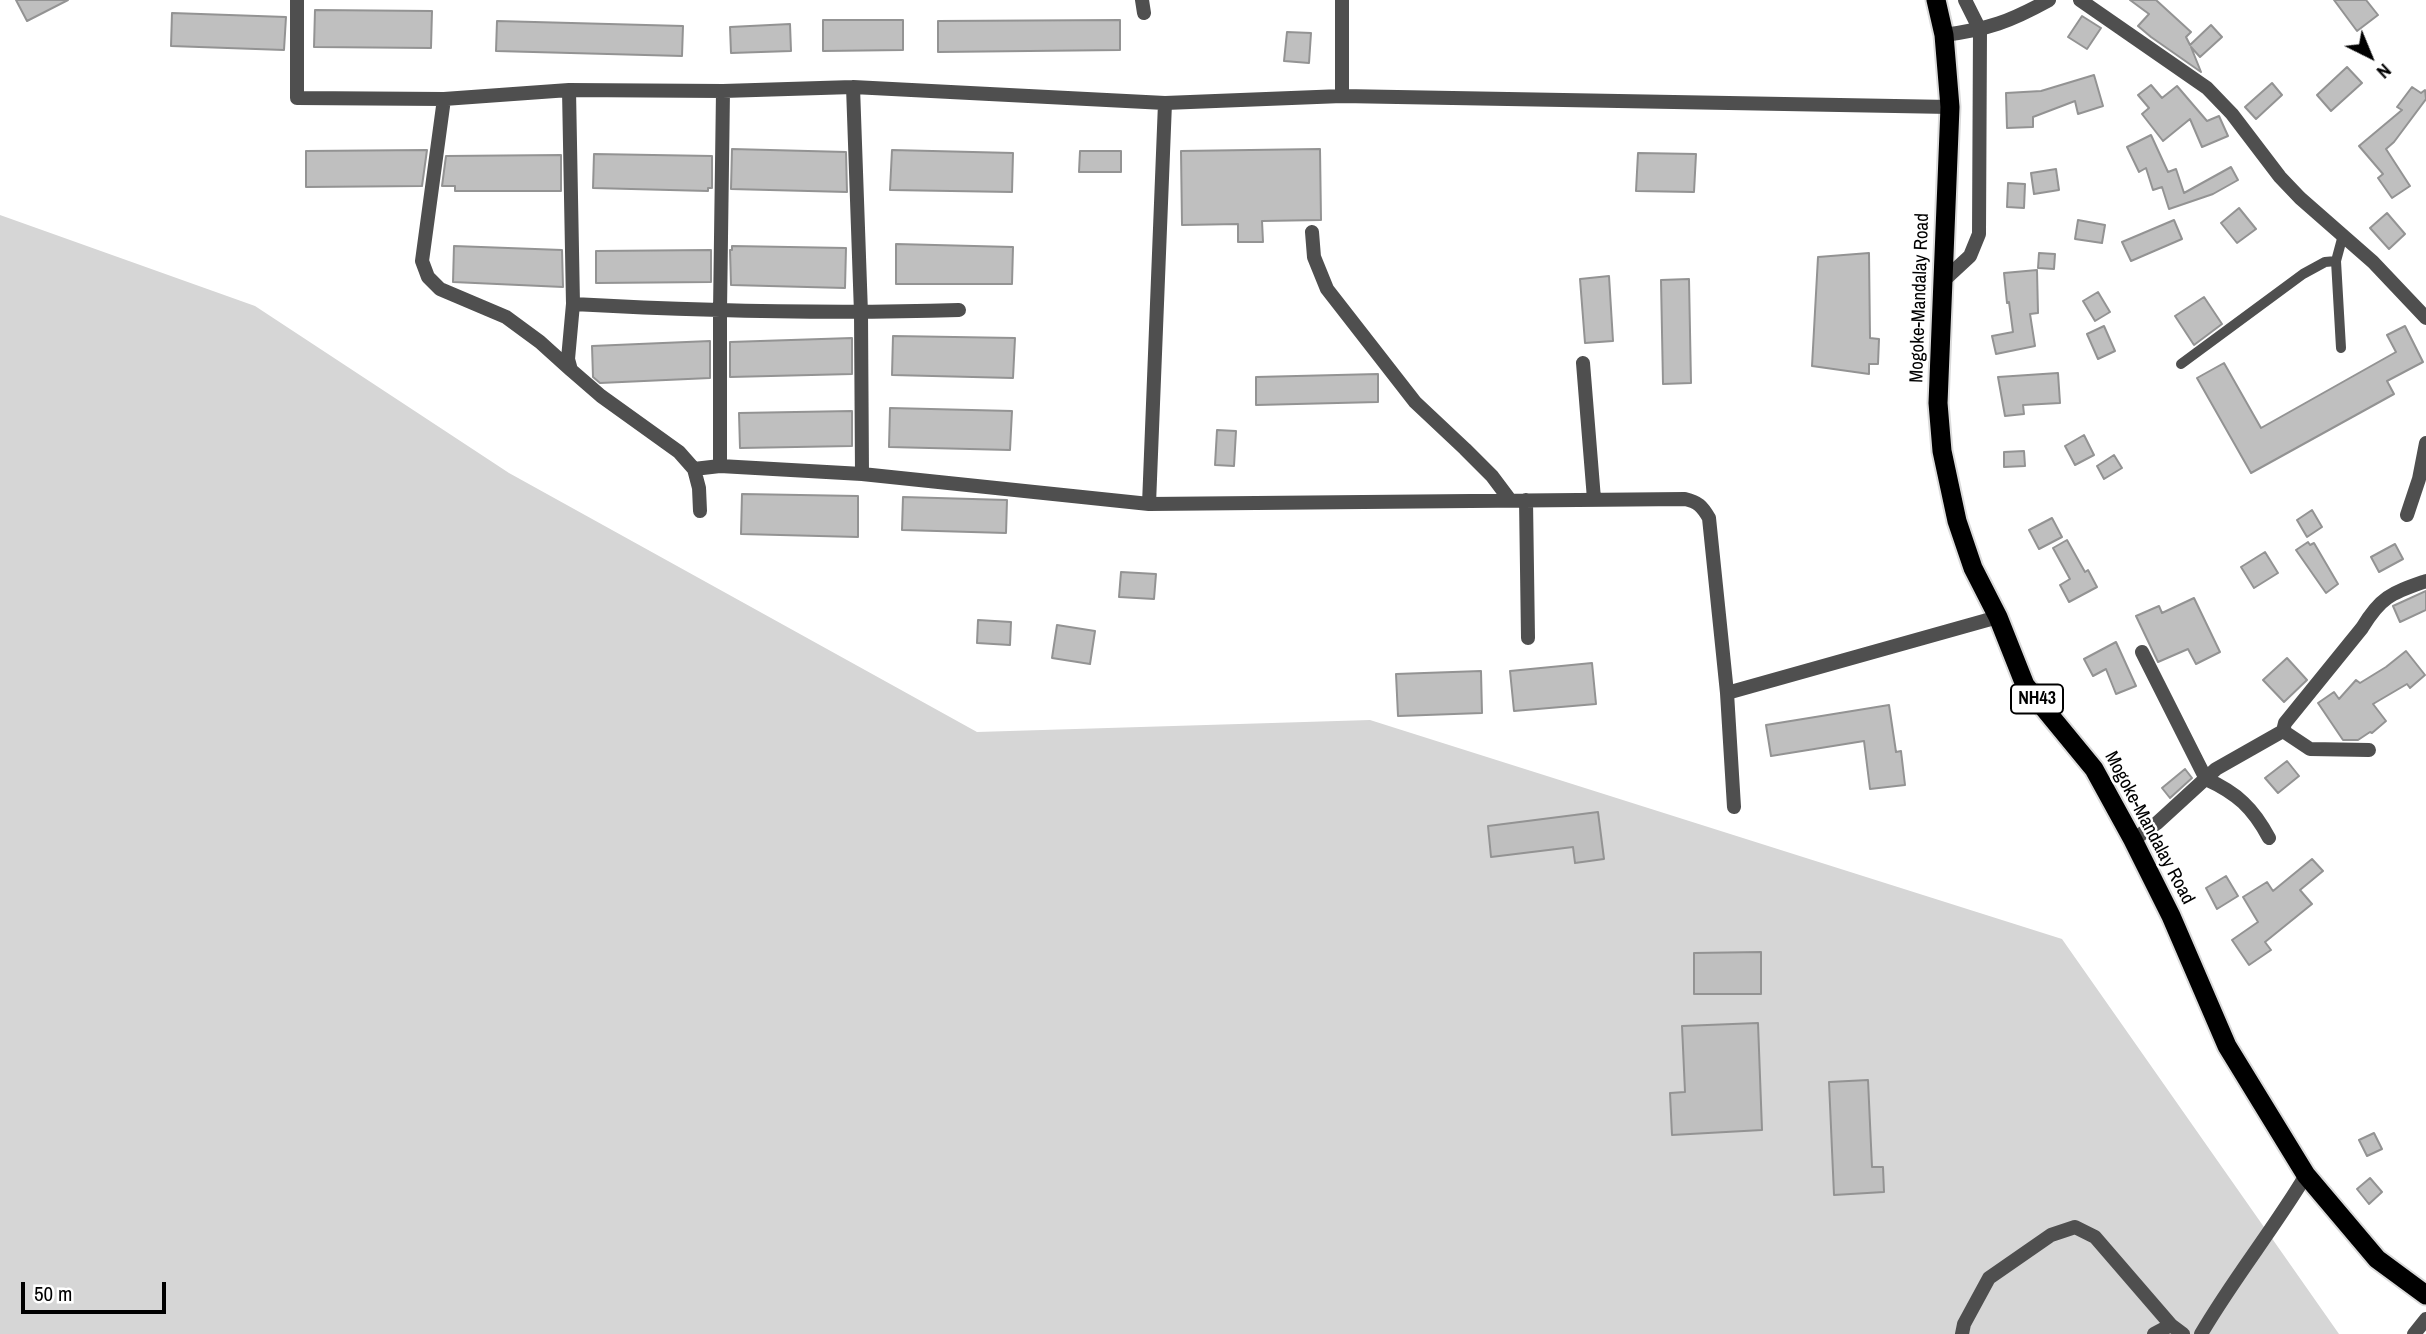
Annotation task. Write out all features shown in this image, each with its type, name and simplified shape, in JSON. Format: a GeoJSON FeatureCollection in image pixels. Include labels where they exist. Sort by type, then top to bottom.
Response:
{"type":"FeatureCollection","features":[{"type":"Feature","properties":{"kind":"highway","name":"Mogoke-Mandalay Road"},"geometry":{"type":"LineString","coordinates":[[1936,0],[1944,35],[1950,107],[1938,403],[1942,451],[1957,521],[1973,568],[1998,617],[2025,685],[2094,769],[2171,916],[2227,1046],[2306,1175],[2377,1259],[2426,1295]]}},
{"type":"Feature","properties":{"kind":"street"},"geometry":{"type":"LineString","coordinates":[[297,0],[298,98],[444,99],[569,90],[723,92],[853,87],[1165,103],[1342,96],[1950,107]]}},
{"type":"Feature","properties":{"kind":"street"},"geometry":{"type":"LineString","coordinates":[[1342,0],[1342,96]]}},
{"type":"Feature","properties":{"kind":"street"},"geometry":{"type":"LineString","coordinates":[[1943,281],[1970,256],[1979,234],[1980,30],[1965,0]]}},
{"type":"Feature","properties":{"kind":"street"},"geometry":{"type":"LineString","coordinates":[[1944,35],[1980,30],[2011,20],[2049,0]]}},
{"type":"Feature","properties":{"kind":"street"},"geometry":{"type":"LineString","coordinates":[[2080,0],[2207,88],[2232,114],[2280,177],[2373,261],[2426,318]]}},
{"type":"Feature","properties":{"kind":"street"},"geometry":{"type":"LineString","coordinates":[[853,87],[862,313],[862,474]]}},
{"type":"Feature","properties":{"kind":"street"},"geometry":{"type":"LineString","coordinates":[[569,90],[573,304],[568,359],[571,370]]}},
{"type":"Feature","properties":{"kind":"street"},"geometry":{"type":"LineString","coordinates":[[720,466],[723,92]]}},
{"type":"Feature","properties":{"kind":"street"},"geometry":{"type":"LineString","coordinates":[[444,99],[422,261],[428,277],[440,289],[506,317],[540,342],[601,396],[680,452],[694,469],[699,488],[700,511]]}},
{"type":"Feature","properties":{"kind":"street"},"geometry":{"type":"LineString","coordinates":[[1149,504],[1165,103]]}},
{"type":"Feature","properties":{"kind":"street"},"geometry":{"type":"LineString","coordinates":[[1312,232],[1314,257],[1327,289],[1415,402],[1472,455],[1510,500]]}},
{"type":"Feature","properties":{"kind":"street"},"geometry":{"type":"LineString","coordinates":[[573,304],[720,312],[862,313],[959,310]]}},
{"type":"Feature","properties":{"kind":"street"},"geometry":{"type":"LineString","coordinates":[[1583,363],[1594,499]]}},
{"type":"Feature","properties":{"kind":"street"},"geometry":{"type":"LineString","coordinates":[[2407,515],[2419,479],[2426,443]]}},
{"type":"Feature","properties":{"kind":"street"},"geometry":{"type":"LineString","coordinates":[[694,469],[720,466],[862,474],[1149,504],[1594,499],[1685,499],[1696,502],[1709,518],[1727,693],[1734,807]]}},
{"type":"Feature","properties":{"kind":"street"},"geometry":{"type":"LineString","coordinates":[[1526,500],[1528,638]]}},
{"type":"Feature","properties":{"kind":"street"},"geometry":{"type":"LineString","coordinates":[[2133,840],[2157,823],[2216,769],[2283,731],[2285,723],[2371,614],[2391,593],[2426,581]]}},
{"type":"Feature","properties":{"kind":"street"},"geometry":{"type":"LineString","coordinates":[[1727,693],[1998,617]]}},
{"type":"Feature","properties":{"kind":"street"},"geometry":{"type":"LineString","coordinates":[[2142,652],[2206,779],[2221,785],[2250,808],[2269,838]]}},
{"type":"Feature","properties":{"kind":"street"},"geometry":{"type":"LineString","coordinates":[[2283,731],[2310,749],[2369,750]]}},
{"type":"Feature","properties":{"kind":"street"},"geometry":{"type":"LineString","coordinates":[[2201,1334],[2306,1175]]}},
{"type":"Feature","properties":{"kind":"street"},"geometry":{"type":"LineString","coordinates":[[1962,1334],[1964,1324],[1989,1278],[2051,1235],[2075,1227],[2095,1237],[2177,1330]]}},
{"type":"Feature","properties":{"kind":"street"},"geometry":{"type":"LineString","coordinates":[[2414,1334],[2426,1320]]}},
{"type":"Feature","properties":{"kind":"street"},"geometry":{"type":"LineString","coordinates":[[2154,1334],[2177,1330]]}},
{"type":"Feature","properties":{"kind":"lane"},"geometry":{"type":"LineString","coordinates":[[2341,348],[2336,261],[2343,235]]}},
{"type":"Feature","properties":{"kind":"lane"},"geometry":{"type":"LineString","coordinates":[[2181,364],[2303,274],[2325,262],[2336,261]]}},
{"type":"Feature","properties":{"kind":"shaded area"},"geometry":{"type":"Polygon","coordinates":[[[0,215],[255,306],[509,473],[977,732],[1370,720],[2062,939],[2339,1334],[0,1334],[0,215]]]}},
{"type":"Feature","properties":{"kind":"building"},"geometry":{"type":"Polygon","coordinates":[[[16,0],[68,0],[27,21],[16,0]]]}},
{"type":"Feature","properties":{"kind":"building"},"geometry":{"type":"Polygon","coordinates":[[[2130,0],[2156,0],[2191,32],[2186,37],[2190,45],[2211,25],[2222,37],[2200,57],[2191,47],[2201,72],[2138,26],[2149,14],[2130,0]]]}},
{"type":"Feature","properties":{"kind":"building"},"geometry":{"type":"Polygon","coordinates":[[[2334,0],[2366,0],[2378,15],[2357,31],[2334,0]]]}},
{"type":"Feature","properties":{"kind":"building"},"geometry":{"type":"Polygon","coordinates":[[[315,10],[432,11],[431,48],[314,47],[315,10]]]}},
{"type":"Feature","properties":{"kind":"building"},"geometry":{"type":"Polygon","coordinates":[[[172,13],[286,17],[284,50],[171,46],[172,13]]]}},
{"type":"Feature","properties":{"kind":"building"},"geometry":{"type":"Polygon","coordinates":[[[2082,16],[2101,28],[2087,49],[2068,37],[2082,16]]]}},
{"type":"Feature","properties":{"kind":"building"},"geometry":{"type":"Polygon","coordinates":[[[823,20],[903,20],[903,50],[823,51],[823,20]]]}},
{"type":"Feature","properties":{"kind":"building"},"geometry":{"type":"Polygon","coordinates":[[[1120,20],[1120,50],[938,52],[938,21],[1120,20]]]}},
{"type":"Feature","properties":{"kind":"building"},"geometry":{"type":"Polygon","coordinates":[[[497,21],[683,26],[682,56],[496,51],[497,21]]]}},
{"type":"Feature","properties":{"kind":"building"},"geometry":{"type":"Polygon","coordinates":[[[790,24],[791,51],[731,53],[730,27],[790,24]]]}},
{"type":"Feature","properties":{"kind":"building"},"geometry":{"type":"Polygon","coordinates":[[[1287,32],[1311,33],[1309,63],[1284,61],[1287,32]]]}},
{"type":"Feature","properties":{"kind":"building"},"geometry":{"type":"Polygon","coordinates":[[[2347,67],[2362,83],[2331,111],[2317,95],[2347,67]]]}},
{"type":"Feature","properties":{"kind":"building"},"geometry":{"type":"Polygon","coordinates":[[[2094,75],[2103,106],[2078,114],[2075,101],[2033,117],[2033,127],[2007,128],[2006,93],[2041,91],[2094,75]]]}},
{"type":"Feature","properties":{"kind":"building"},"geometry":{"type":"Polygon","coordinates":[[[2272,83],[2282,95],[2256,119],[2245,107],[2272,83]]]}},
{"type":"Feature","properties":{"kind":"building"},"geometry":{"type":"Polygon","coordinates":[[[2151,85],[2162,98],[2177,86],[2207,121],[2219,116],[2228,136],[2202,147],[2190,119],[2163,141],[2142,114],[2149,108],[2138,95],[2151,85]]]}},
{"type":"Feature","properties":{"kind":"building"},"geometry":{"type":"Polygon","coordinates":[[[2412,87],[2421,93],[2425,90],[2426,99],[2386,149],[2410,186],[2392,198],[2378,178],[2383,174],[2359,146],[2402,110],[2397,107],[2412,87]]]}},
{"type":"Feature","properties":{"kind":"building"},"geometry":{"type":"Polygon","coordinates":[[[2151,135],[2168,172],[2176,169],[2184,193],[2231,167],[2238,180],[2213,194],[2169,209],[2162,187],[2153,190],[2146,168],[2139,172],[2127,147],[2151,135]]]}},
{"type":"Feature","properties":{"kind":"building"},"geometry":{"type":"Polygon","coordinates":[[[732,149],[846,152],[847,192],[731,189],[732,149]]]}},
{"type":"Feature","properties":{"kind":"building"},"geometry":{"type":"Polygon","coordinates":[[[1320,149],[1321,220],[1262,221],[1263,242],[1238,242],[1238,224],[1182,225],[1181,151],[1320,149]]]}},
{"type":"Feature","properties":{"kind":"building"},"geometry":{"type":"Polygon","coordinates":[[[427,150],[422,186],[306,187],[306,151],[427,150]]]}},
{"type":"Feature","properties":{"kind":"building"},"geometry":{"type":"Polygon","coordinates":[[[892,150],[1013,153],[1012,192],[890,190],[892,150]]]}},
{"type":"Feature","properties":{"kind":"building"},"geometry":{"type":"Polygon","coordinates":[[[1080,151],[1121,151],[1121,172],[1079,172],[1080,151]]]}},
{"type":"Feature","properties":{"kind":"building"},"geometry":{"type":"Polygon","coordinates":[[[1638,153],[1696,154],[1694,192],[1636,191],[1638,153]]]}},
{"type":"Feature","properties":{"kind":"building"},"geometry":{"type":"Polygon","coordinates":[[[594,154],[712,156],[712,188],[708,188],[708,191],[593,188],[594,154]]]}},
{"type":"Feature","properties":{"kind":"building"},"geometry":{"type":"Polygon","coordinates":[[[561,155],[561,191],[455,191],[455,186],[442,186],[446,156],[561,155]]]}},
{"type":"Feature","properties":{"kind":"building"},"geometry":{"type":"Polygon","coordinates":[[[2056,169],[2059,190],[2034,194],[2031,173],[2056,169]]]}},
{"type":"Feature","properties":{"kind":"building"},"geometry":{"type":"Polygon","coordinates":[[[2008,183],[2025,184],[2024,208],[2007,207],[2008,183]]]}},
{"type":"Feature","properties":{"kind":"building"},"geometry":{"type":"Polygon","coordinates":[[[2239,208],[2256,229],[2237,243],[2221,223],[2239,208]]]}},
{"type":"Feature","properties":{"kind":"building"},"geometry":{"type":"Polygon","coordinates":[[[2387,213],[2405,234],[2389,249],[2370,228],[2387,213]]]}},
{"type":"Feature","properties":{"kind":"building"},"geometry":{"type":"Polygon","coordinates":[[[2078,220],[2105,225],[2102,243],[2075,239],[2078,220]]]}},
{"type":"Feature","properties":{"kind":"building"},"geometry":{"type":"Polygon","coordinates":[[[2174,220],[2182,239],[2131,261],[2122,242],[2174,220]]]}},
{"type":"Feature","properties":{"kind":"building"},"geometry":{"type":"Polygon","coordinates":[[[896,244],[1013,247],[1012,284],[896,284],[896,244]]]}},
{"type":"Feature","properties":{"kind":"building"},"geometry":{"type":"Polygon","coordinates":[[[454,246],[562,250],[563,287],[453,282],[454,246]]]}},
{"type":"Feature","properties":{"kind":"building"},"geometry":{"type":"Polygon","coordinates":[[[732,246],[846,248],[845,288],[731,285],[732,246]]]}},
{"type":"Feature","properties":{"kind":"building"},"geometry":{"type":"Polygon","coordinates":[[[711,250],[711,282],[596,283],[596,251],[711,250]]]}},
{"type":"Feature","properties":{"kind":"building"},"geometry":{"type":"Polygon","coordinates":[[[1869,253],[1870,338],[1879,339],[1878,364],[1869,364],[1869,374],[1812,366],[1818,257],[1869,253]]]}},
{"type":"Feature","properties":{"kind":"building"},"geometry":{"type":"Polygon","coordinates":[[[2039,253],[2055,254],[2054,269],[2038,268],[2039,253]]]}},
{"type":"Feature","properties":{"kind":"building"},"geometry":{"type":"Polygon","coordinates":[[[2037,270],[2038,313],[2030,314],[2035,346],[1996,354],[1992,336],[2013,332],[2004,273],[2037,270]]]}},
{"type":"Feature","properties":{"kind":"building"},"geometry":{"type":"Polygon","coordinates":[[[1609,276],[1613,341],[1585,343],[1580,279],[1609,276]]]}},
{"type":"Feature","properties":{"kind":"building"},"geometry":{"type":"Polygon","coordinates":[[[1689,279],[1691,383],[1663,384],[1661,280],[1689,279]]]}},
{"type":"Feature","properties":{"kind":"building"},"geometry":{"type":"Polygon","coordinates":[[[2098,292],[2110,312],[2095,321],[2083,301],[2098,292]]]}},
{"type":"Feature","properties":{"kind":"building"},"geometry":{"type":"Polygon","coordinates":[[[2204,297],[2222,324],[2194,345],[2175,316],[2204,297]]]}},
{"type":"Feature","properties":{"kind":"building"},"geometry":{"type":"Polygon","coordinates":[[[2104,326],[2115,351],[2098,359],[2087,334],[2104,326]]]}},
{"type":"Feature","properties":{"kind":"building"},"geometry":{"type":"Polygon","coordinates":[[[2405,326],[2423,362],[2387,381],[2394,394],[2251,473],[2197,378],[2224,363],[2261,428],[2396,352],[2387,335],[2405,326]]]}},
{"type":"Feature","properties":{"kind":"building"},"geometry":{"type":"Polygon","coordinates":[[[893,336],[1015,338],[1013,378],[892,375],[893,336]]]}},
{"type":"Feature","properties":{"kind":"building"},"geometry":{"type":"Polygon","coordinates":[[[852,338],[852,374],[730,377],[730,342],[852,338]]]}},
{"type":"Feature","properties":{"kind":"building"},"geometry":{"type":"Polygon","coordinates":[[[710,341],[710,378],[600,383],[593,377],[592,346],[710,341]]]}},
{"type":"Feature","properties":{"kind":"building"},"geometry":{"type":"Polygon","coordinates":[[[2058,373],[2060,403],[2023,405],[2024,414],[2005,416],[1998,377],[2058,373]]]}},
{"type":"Feature","properties":{"kind":"building"},"geometry":{"type":"Polygon","coordinates":[[[1378,374],[1378,402],[1256,405],[1256,377],[1378,374]]]}},
{"type":"Feature","properties":{"kind":"building"},"geometry":{"type":"Polygon","coordinates":[[[890,408],[1012,411],[1010,450],[889,447],[890,408]]]}},
{"type":"Feature","properties":{"kind":"building"},"geometry":{"type":"Polygon","coordinates":[[[852,411],[852,446],[740,448],[739,413],[852,411]]]}},
{"type":"Feature","properties":{"kind":"building"},"geometry":{"type":"Polygon","coordinates":[[[1217,430],[1236,431],[1234,466],[1215,465],[1217,430]]]}},
{"type":"Feature","properties":{"kind":"building"},"geometry":{"type":"Polygon","coordinates":[[[2084,435],[2094,455],[2075,465],[2065,446],[2084,435]]]}},
{"type":"Feature","properties":{"kind":"building"},"geometry":{"type":"Polygon","coordinates":[[[2024,451],[2025,466],[2004,467],[2004,452],[2024,451]]]}},
{"type":"Feature","properties":{"kind":"building"},"geometry":{"type":"Polygon","coordinates":[[[2114,455],[2122,468],[2104,479],[2097,466],[2114,455]]]}},
{"type":"Feature","properties":{"kind":"building"},"geometry":{"type":"Polygon","coordinates":[[[742,494],[858,496],[858,537],[741,534],[742,494]]]}},
{"type":"Feature","properties":{"kind":"building"},"geometry":{"type":"Polygon","coordinates":[[[903,497],[1007,500],[1006,533],[902,530],[903,497]]]}},
{"type":"Feature","properties":{"kind":"building"},"geometry":{"type":"Polygon","coordinates":[[[2312,510],[2322,527],[2307,537],[2297,520],[2312,510]]]}},
{"type":"Feature","properties":{"kind":"building"},"geometry":{"type":"Polygon","coordinates":[[[2052,518],[2062,537],[2039,549],[2029,530],[2052,518]]]}},
{"type":"Feature","properties":{"kind":"building"},"geometry":{"type":"Polygon","coordinates":[[[2067,540],[2097,587],[2069,602],[2060,585],[2070,579],[2053,548],[2067,540]]]}},
{"type":"Feature","properties":{"kind":"building"},"geometry":{"type":"Polygon","coordinates":[[[2308,542],[2310,545],[2314,543],[2338,584],[2326,593],[2296,550],[2308,542]]]}},
{"type":"Feature","properties":{"kind":"building"},"geometry":{"type":"Polygon","coordinates":[[[2395,544],[2403,559],[2379,572],[2371,557],[2395,544]]]}},
{"type":"Feature","properties":{"kind":"building"},"geometry":{"type":"Polygon","coordinates":[[[2265,552],[2278,573],[2254,588],[2241,567],[2265,552]]]}},
{"type":"Feature","properties":{"kind":"building"},"geometry":{"type":"Polygon","coordinates":[[[1121,572],[1156,574],[1154,599],[1119,597],[1121,572]]]}},
{"type":"Feature","properties":{"kind":"building"},"geometry":{"type":"Polygon","coordinates":[[[2426,591],[2426,610],[2400,622],[2393,606],[2426,591]]]}},
{"type":"Feature","properties":{"kind":"building"},"geometry":{"type":"Polygon","coordinates":[[[2194,598],[2220,652],[2196,664],[2188,649],[2158,662],[2136,616],[2159,606],[2162,613],[2194,598]]]}},
{"type":"Feature","properties":{"kind":"building"},"geometry":{"type":"Polygon","coordinates":[[[978,620],[1011,622],[1010,645],[977,643],[978,620]]]}},
{"type":"Feature","properties":{"kind":"building"},"geometry":{"type":"Polygon","coordinates":[[[1057,625],[1095,631],[1090,664],[1052,658],[1057,625]]]}},
{"type":"Feature","properties":{"kind":"building"},"geometry":{"type":"Polygon","coordinates":[[[2116,642],[2136,686],[2116,694],[2106,669],[2093,676],[2084,659],[2116,642]]]}},
{"type":"Feature","properties":{"kind":"building"},"geometry":{"type":"Polygon","coordinates":[[[2406,651],[2425,675],[2410,688],[2407,684],[2373,704],[2386,721],[2372,733],[2358,740],[2343,740],[2318,703],[2334,692],[2339,699],[2356,680],[2360,683],[2406,651]]]}},
{"type":"Feature","properties":{"kind":"building"},"geometry":{"type":"Polygon","coordinates":[[[2287,658],[2307,680],[2284,702],[2263,680],[2287,658]]]}},
{"type":"Feature","properties":{"kind":"building"},"geometry":{"type":"Polygon","coordinates":[[[1592,663],[1596,704],[1514,711],[1510,671],[1592,663]]]}},
{"type":"Feature","properties":{"kind":"building"},"geometry":{"type":"Polygon","coordinates":[[[1481,671],[1482,713],[1398,716],[1396,674],[1481,671]]]}},
{"type":"Feature","properties":{"kind":"building"},"geometry":{"type":"Polygon","coordinates":[[[1889,705],[1896,752],[1901,751],[1905,785],[1870,789],[1864,741],[1771,756],[1766,725],[1889,705]]]}},
{"type":"Feature","properties":{"kind":"building"},"geometry":{"type":"Polygon","coordinates":[[[2287,761],[2299,776],[2278,793],[2265,778],[2287,761]]]}},
{"type":"Feature","properties":{"kind":"building"},"geometry":{"type":"Polygon","coordinates":[[[2185,769],[2192,778],[2170,798],[2162,788],[2185,769]]]}},
{"type":"Feature","properties":{"kind":"building"},"geometry":{"type":"Polygon","coordinates":[[[1598,812],[1604,859],[1575,863],[1573,847],[1491,857],[1488,826],[1598,812]]]}},
{"type":"Feature","properties":{"kind":"building"},"geometry":{"type":"Polygon","coordinates":[[[2312,859],[2323,871],[2300,890],[2312,904],[2265,942],[2271,950],[2249,965],[2232,940],[2258,922],[2243,897],[2267,882],[2273,891],[2312,859]]]}},
{"type":"Feature","properties":{"kind":"building"},"geometry":{"type":"Polygon","coordinates":[[[2226,876],[2238,896],[2217,909],[2206,888],[2226,876]]]}},
{"type":"Feature","properties":{"kind":"building"},"geometry":{"type":"Polygon","coordinates":[[[1761,952],[1761,994],[1694,994],[1694,953],[1761,952]]]}},
{"type":"Feature","properties":{"kind":"building"},"geometry":{"type":"Polygon","coordinates":[[[1758,1023],[1762,1130],[1672,1135],[1670,1093],[1685,1092],[1682,1026],[1758,1023]]]}},
{"type":"Feature","properties":{"kind":"building"},"geometry":{"type":"Polygon","coordinates":[[[1868,1080],[1872,1167],[1883,1167],[1884,1192],[1834,1195],[1829,1082],[1868,1080]]]}},
{"type":"Feature","properties":{"kind":"building"},"geometry":{"type":"Polygon","coordinates":[[[2374,1133],[2382,1149],[2367,1156],[2359,1140],[2374,1133]]]}},
{"type":"Feature","properties":{"kind":"building"},"geometry":{"type":"Polygon","coordinates":[[[2370,1178],[2382,1192],[2369,1204],[2357,1189],[2370,1178]]]}}]}
